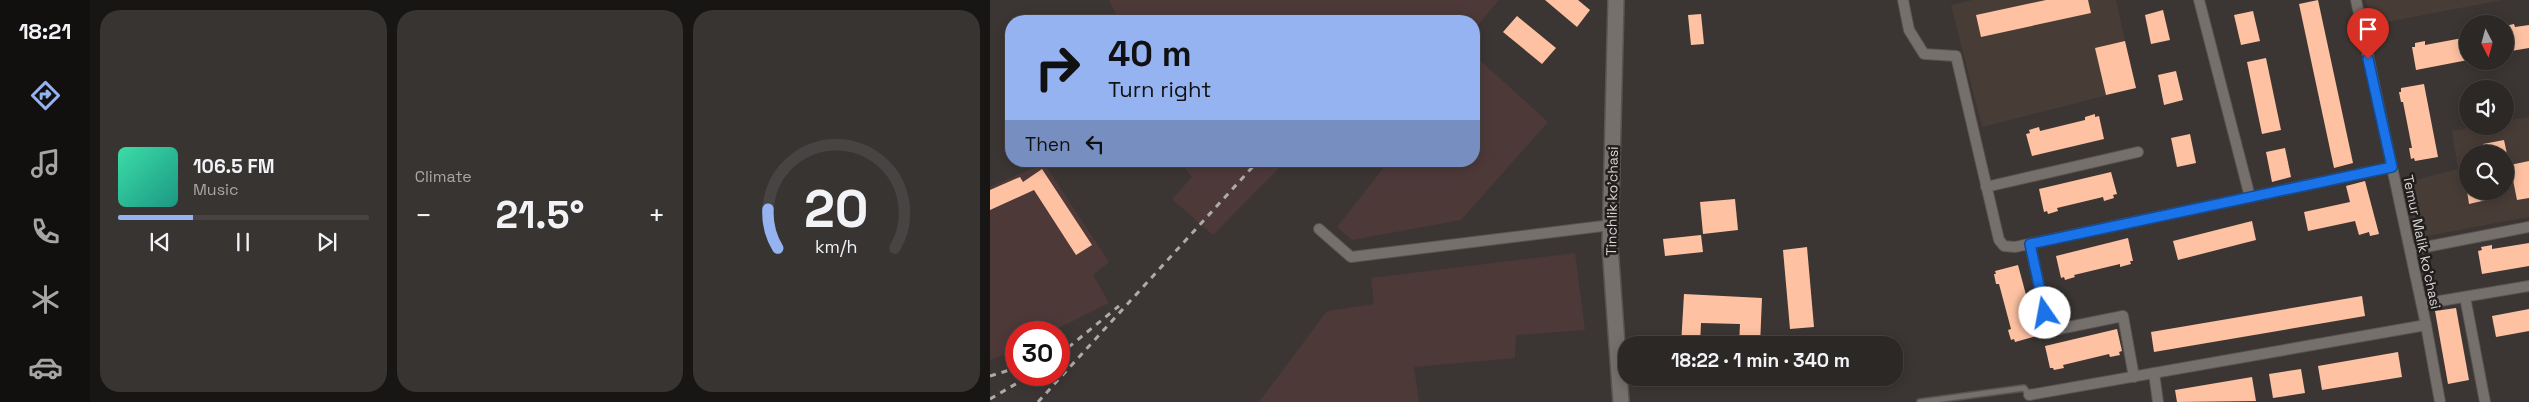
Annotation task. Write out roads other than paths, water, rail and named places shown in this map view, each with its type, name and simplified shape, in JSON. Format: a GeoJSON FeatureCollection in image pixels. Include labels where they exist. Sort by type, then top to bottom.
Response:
{"type":"FeatureCollection","features":[{"type":"Feature","properties":{"kind":"main road","name":"Tinchlik ko'chasi"},"geometry":{"type":"LineString","coordinates":[[1616,0],[1611,225],[1621,402]]}},
{"type":"Feature","properties":{"kind":"street"},"geometry":{"type":"LineString","coordinates":[[1903,0],[1909,30],[1924,54],[1956,56],[1999,240],[2004,246],[2030,244],[2392,167]]}},
{"type":"Feature","properties":{"kind":"street"},"geometry":{"type":"LineString","coordinates":[[2199,0],[2250,197]]}},
{"type":"Feature","properties":{"kind":"street","name":"Temur Malik ko'chasi"},"geometry":{"type":"LineString","coordinates":[[2356,0],[2422,304],[2440,402]]}},
{"type":"Feature","properties":{"kind":"street"},"geometry":{"type":"LineString","coordinates":[[1986,187],[2138,152]]}},
{"type":"Feature","properties":{"kind":"street"},"geometry":{"type":"LineString","coordinates":[[1319,229],[1351,257],[1611,225]]}},
{"type":"Feature","properties":{"kind":"street"},"geometry":{"type":"LineString","coordinates":[[2410,250],[2529,227]]}},
{"type":"Feature","properties":{"kind":"street"},"geometry":{"type":"LineString","coordinates":[[2030,244],[2049,331],[2123,316],[2134,377]]}},
{"type":"Feature","properties":{"kind":"street"},"geometry":{"type":"LineString","coordinates":[[2422,304],[2529,286]]}},
{"type":"Feature","properties":{"kind":"street"},"geometry":{"type":"LineString","coordinates":[[2465,296],[2485,402]]}},
{"type":"Feature","properties":{"kind":"street"},"geometry":{"type":"LineString","coordinates":[[2029,395],[2426,325]]}},
{"type":"Feature","properties":{"kind":"street"},"geometry":{"type":"LineString","coordinates":[[2154,373],[2158,402]]}},
{"type":"Feature","properties":{"kind":"lane"},"geometry":{"type":"LineString","coordinates":[[1920,402],[2024,388],[2029,395]]}},
{"type":"Feature","properties":{"kind":"railway"},"geometry":{"type":"LineString","coordinates":[[1038,402],[1253,167]]}},
{"type":"Feature","properties":{"kind":"railway"},"geometry":{"type":"LineString","coordinates":[[1070,346],[1119,306]]}},
{"type":"Feature","properties":{"kind":"railway"},"geometry":{"type":"LineString","coordinates":[[990,376],[1005,371]]}},
{"type":"Feature","properties":{"kind":"railway"},"geometry":{"type":"LineString","coordinates":[[990,399],[1012,386]]}}]}
